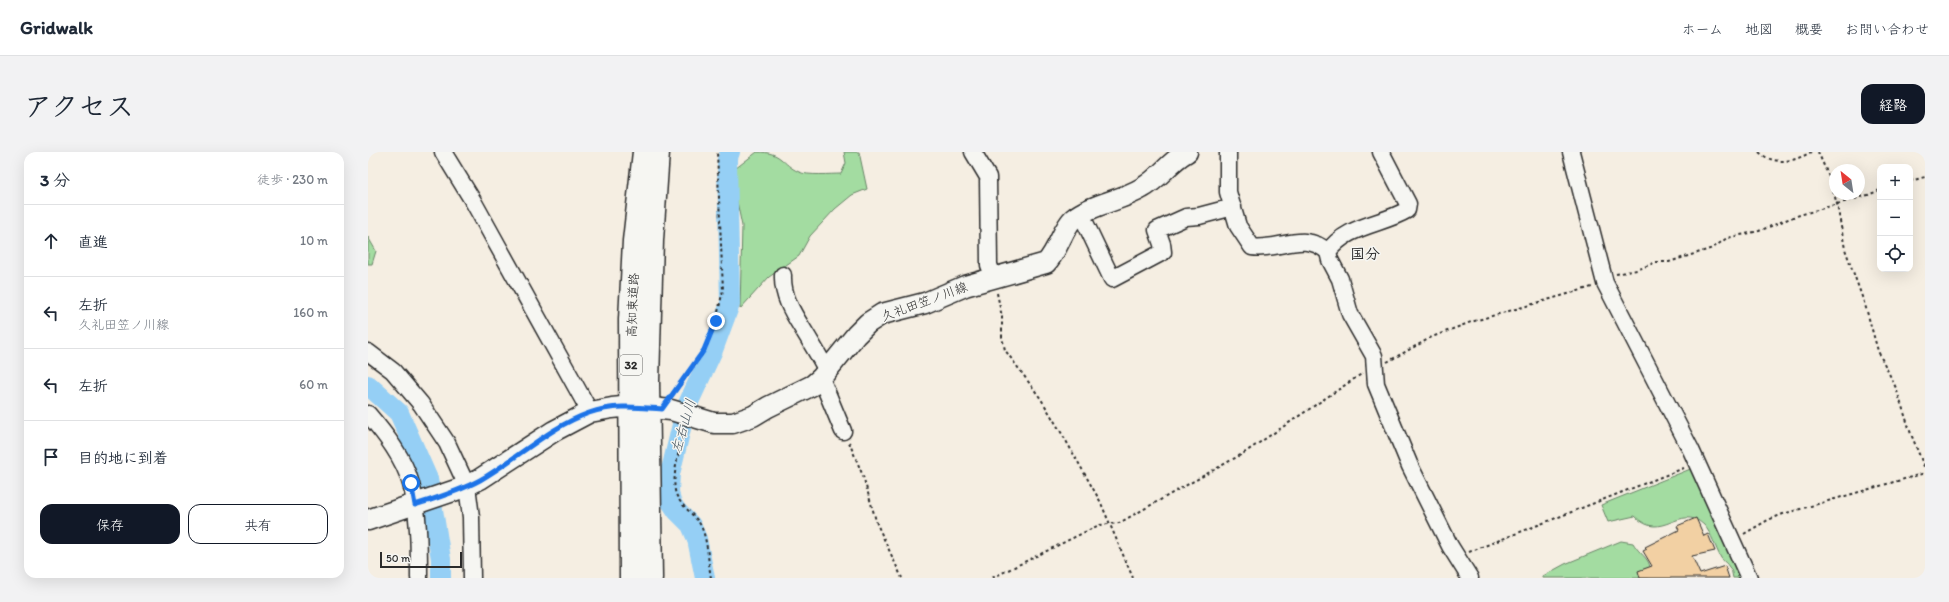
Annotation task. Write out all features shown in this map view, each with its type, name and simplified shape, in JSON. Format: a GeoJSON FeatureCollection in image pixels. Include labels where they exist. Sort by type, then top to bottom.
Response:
{"type":"FeatureCollection","features":[{"type":"Feature","properties":{"kind":"highway","name":"高知東道路"},"geometry":{"type":"LineString","coordinates":[[631,578],[630,499],[653,408],[630,320],[634,241],[644,152]]}},
{"type":"Feature","properties":{"kind":"highway","name":"高知東道路"},"geometry":{"type":"LineString","coordinates":[[651,578],[653,408],[652,240],[658,152]]}},
{"type":"Feature","properties":{"kind":"main road","name":"久礼田笠ノ川線"},"geometry":{"type":"LineString","coordinates":[[368,520],[465,487],[480,479],[554,431],[590,412],[612,408],[653,408],[696,417],[714,423],[733,423],[753,416],[802,391],[824,375],[856,335],[868,323],[882,314],[925,303],[965,286],[1046,263],[1052,257],[1071,220],[1080,214],[1116,201],[1143,188],[1180,156],[1187,152]]}},
{"type":"Feature","properties":{"kind":"street"},"geometry":{"type":"LineString","coordinates":[[443,152],[473,201],[590,412]]}},
{"type":"Feature","properties":{"kind":"street"},"geometry":{"type":"LineString","coordinates":[[973,152],[988,177],[989,265],[994,278]]}},
{"type":"Feature","properties":{"kind":"street"},"geometry":{"type":"LineString","coordinates":[[1228,152],[1228,192],[1238,226],[1252,247],[1262,248],[1301,240],[1322,246],[1328,252],[1330,260],[1340,279],[1350,314],[1374,356],[1376,384],[1410,466],[1450,546],[1459,558],[1470,578]]}},
{"type":"Feature","properties":{"kind":"street"},"geometry":{"type":"LineString","coordinates":[[1328,252],[1333,245],[1361,227],[1407,210],[1408,204],[1381,152]]}},
{"type":"Feature","properties":{"kind":"street"},"geometry":{"type":"LineString","coordinates":[[1571,152],[1604,280],[1697,463],[1749,578]]}},
{"type":"Feature","properties":{"kind":"street"},"geometry":{"type":"LineString","coordinates":[[1080,214],[1112,279],[1163,252],[1157,230],[1186,217],[1200,216],[1233,207]]}},
{"type":"Feature","properties":{"kind":"street"},"geometry":{"type":"LineString","coordinates":[[783,275],[782,286],[791,312],[810,341],[824,375],[843,431]]}},
{"type":"Feature","properties":{"kind":"street"},"geometry":{"type":"LineString","coordinates":[[368,352],[393,370],[421,404],[447,443],[465,487],[471,518],[472,578]]}},
{"type":"Feature","properties":{"kind":"street"},"geometry":{"type":"LineString","coordinates":[[368,414],[386,434],[400,458],[411,483],[416,504],[419,578]]}},
{"type":"Feature","properties":{"kind":"path"},"geometry":{"type":"LineString","coordinates":[[653,408],[704,350],[716,321],[723,290],[717,152]]}},
{"type":"Feature","properties":{"kind":"path"},"geometry":{"type":"LineString","coordinates":[[1759,152],[1764,157],[1774,161],[1790,161],[1811,152]]}},
{"type":"Feature","properties":{"kind":"path"},"geometry":{"type":"LineString","coordinates":[[1818,152],[1825,164],[1837,204],[1848,262],[1866,308],[1878,351],[1896,388],[1911,434],[1925,469]]}},
{"type":"Feature","properties":{"kind":"path"},"geometry":{"type":"LineString","coordinates":[[1913,180],[1925,177]]}},
{"type":"Feature","properties":{"kind":"path"},"geometry":{"type":"LineString","coordinates":[[992,578],[1099,526],[1119,523],[1244,453],[1362,373],[1374,369],[1432,337],[1471,322],[1637,270],[1656,262],[1670,262],[1713,248],[1727,238],[1759,231],[1793,217],[1877,191]]}},
{"type":"Feature","properties":{"kind":"path"},"geometry":{"type":"LineString","coordinates":[[994,278],[1002,317],[1002,337],[1005,350],[1028,379],[1065,439],[1100,501],[1133,578]]}},
{"type":"Feature","properties":{"kind":"path"},"geometry":{"type":"LineString","coordinates":[[696,417],[681,441],[674,486],[681,503],[692,513],[701,526],[711,578]]}},
{"type":"Feature","properties":{"kind":"path"},"geometry":{"type":"LineString","coordinates":[[843,431],[847,437],[863,476],[877,524],[902,578]]}},
{"type":"Feature","properties":{"kind":"path"},"geometry":{"type":"LineString","coordinates":[[1459,558],[1481,546],[1548,522],[1697,463]]}},
{"type":"Feature","properties":{"kind":"path"},"geometry":{"type":"LineString","coordinates":[[1732,540],[1768,520],[1783,514],[1925,473]]}},
{"type":"Feature","properties":{"kind":"green space"},"geometry":{"type":"Polygon","coordinates":[[[757,152],[777,156],[799,172],[808,174],[841,174],[846,163],[844,152],[859,152],[867,189],[852,195],[835,209],[810,236],[799,256],[769,277],[740,309],[742,226],[731,172],[757,152]]]}},
{"type":"Feature","properties":{"kind":"green space"},"geometry":{"type":"Polygon","coordinates":[[[368,237],[376,251],[372,264],[368,264],[368,237]]]}},
{"type":"Feature","properties":{"kind":"green space"},"geometry":{"type":"Polygon","coordinates":[[[1693,468],[1743,578],[1733,578],[1731,569],[1721,558],[1707,529],[1695,519],[1678,519],[1662,525],[1653,526],[1644,523],[1635,516],[1608,522],[1601,505],[1693,468]]]}},
{"type":"Feature","properties":{"kind":"green space"},"geometry":{"type":"Polygon","coordinates":[[[1621,541],[1633,543],[1646,559],[1650,567],[1649,578],[1543,578],[1543,576],[1565,564],[1621,541]]]}},
{"type":"Feature","properties":{"kind":"building"},"geometry":{"type":"Polygon","coordinates":[[[1696,518],[1704,536],[1708,534],[1715,551],[1692,556],[1700,574],[1725,566],[1729,578],[1640,578],[1638,571],[1652,566],[1643,551],[1647,549],[1645,547],[1679,530],[1677,526],[1696,518]]]}},
{"type":"Feature","properties":{"kind":"waterway","name":"左右山川"},"geometry":{"type":"LineString","coordinates":[[705,578],[697,539],[691,525],[677,511],[671,502],[669,491],[670,474],[686,408],[713,350],[730,304],[727,160],[730,152]]}},
{"type":"Feature","properties":{"kind":"waterway"},"geometry":{"type":"LineString","coordinates":[[368,385],[399,413],[428,479],[441,559],[441,578]]}},
{"type":"Feature","properties":{"kind":"district","name":"国分"},"geometry":{"type":"Point","coordinates":[1365,254]}},
{"type":"Feature","properties":{"kind":"route"},"geometry":{"type":"LineString","coordinates":[[411,483],[415,505],[462,488],[480,479],[554,431],[590,412],[632,406],[662,409],[704,350],[716,321]]}}]}
